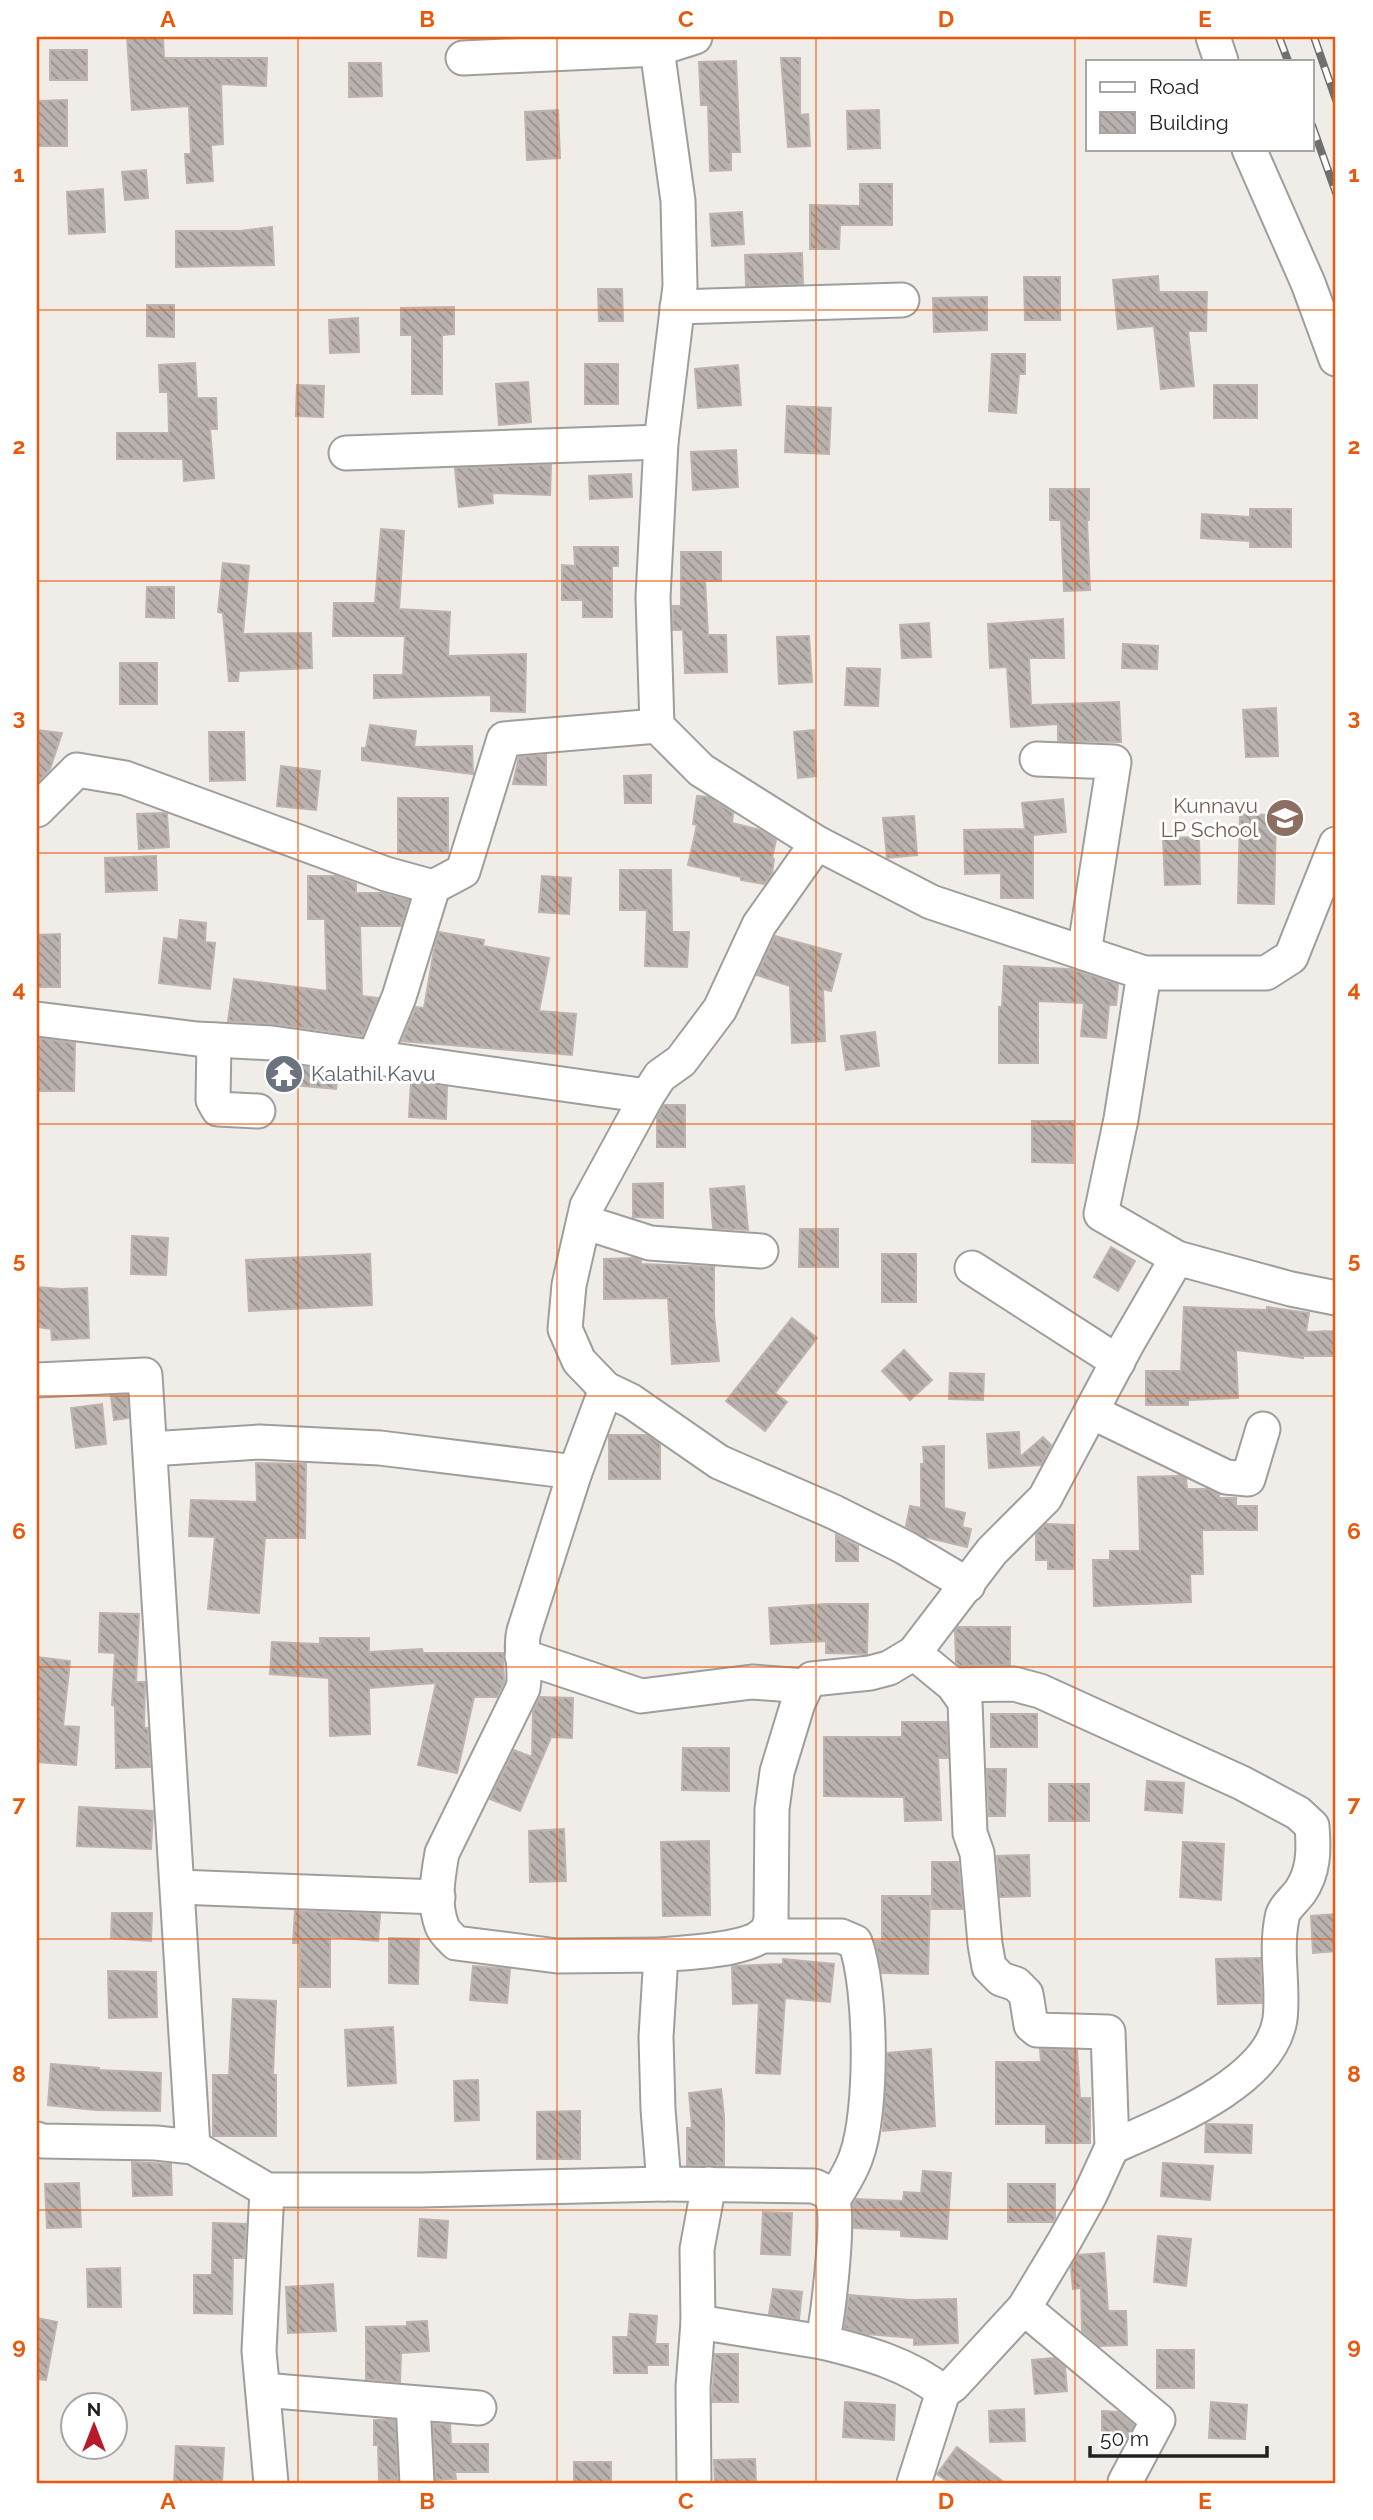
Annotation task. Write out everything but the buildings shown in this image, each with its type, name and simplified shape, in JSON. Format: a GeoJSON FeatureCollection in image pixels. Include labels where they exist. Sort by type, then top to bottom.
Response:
{"type":"FeatureCollection","features":[{"type":"Feature","properties":{"kind":"street"},"geometry":{"type":"LineString","coordinates":[[463,58],[657,49],[695,37]]}},
{"type":"Feature","properties":{"kind":"street"},"geometry":{"type":"LineString","coordinates":[[1213,37],[1221,60]]}},
{"type":"Feature","properties":{"kind":"street"},"geometry":{"type":"LineString","coordinates":[[657,49],[678,201],[680,286],[661,442],[653,597],[657,726],[701,770],[817,844],[931,901],[1144,973],[1266,973],[1291,957],[1336,844]]}},
{"type":"Feature","properties":{"kind":"street"},"geometry":{"type":"LineString","coordinates":[[1249,150],[1308,283],[1336,359]]}},
{"type":"Feature","properties":{"kind":"street"},"geometry":{"type":"LineString","coordinates":[[677,307],[902,300]]}},
{"type":"Feature","properties":{"kind":"street"},"geometry":{"type":"LineString","coordinates":[[346,453],[661,442]]}},
{"type":"Feature","properties":{"kind":"street"},"geometry":{"type":"LineString","coordinates":[[374,1058],[399,997],[433,887],[463,870],[504,739],[657,726]]}},
{"type":"Feature","properties":{"kind":"street"},"geometry":{"type":"LineString","coordinates":[[1037,759],[1114,762],[1084,953]]}},
{"type":"Feature","properties":{"kind":"street"},"geometry":{"type":"LineString","coordinates":[[37,810],[77,770],[125,778],[386,874],[433,887]]}},
{"type":"Feature","properties":{"kind":"street"},"geometry":{"type":"LineString","coordinates":[[817,844],[759,925],[720,1009],[681,1061],[660,1076],[647,1096],[587,1206],[569,1285],[565,1329],[579,1361],[606,1389],[631,1401],[719,1462],[834,1512],[904,1547],[968,1585]]}},
{"type":"Feature","properties":{"kind":"street"},"geometry":{"type":"LineString","coordinates":[[1144,973],[1121,1119],[1101,1214],[1177,1258],[1291,1289],[1336,1298]]}},
{"type":"Feature","properties":{"kind":"street"},"geometry":{"type":"LineString","coordinates":[[37,1019],[214,1040],[272,1044],[647,1096]]}},
{"type":"Feature","properties":{"kind":"street"},"geometry":{"type":"LineString","coordinates":[[214,1040],[213,1100],[218,1109],[258,1111]]}},
{"type":"Feature","properties":{"kind":"street"},"geometry":{"type":"LineString","coordinates":[[584,1222],[650,1244],[761,1251]]}},
{"type":"Feature","properties":{"kind":"street"},"geometry":{"type":"LineString","coordinates":[[606,1389],[575,1472],[524,1631],[521,1644],[525,1666],[523,1688],[442,1853],[437,1881],[442,1928],[456,1943],[557,1956],[661,1955],[734,1946],[761,1936],[768,1930],[771,1920],[772,1809],[777,1772],[798,1703],[806,1686],[812,1679],[870,1673],[889,1668],[914,1653],[992,1551],[1045,1498],[1177,1258]]}},
{"type":"Feature","properties":{"kind":"street"},"geometry":{"type":"LineString","coordinates":[[972,1268],[1118,1362]]}},
{"type":"Feature","properties":{"kind":"street"},"geometry":{"type":"LineString","coordinates":[[37,1381],[145,1375],[193,2147]]}},
{"type":"Feature","properties":{"kind":"street"},"geometry":{"type":"LineString","coordinates":[[1092,1412],[1226,1477],[1248,1479],[1263,1429]]}},
{"type":"Feature","properties":{"kind":"street"},"geometry":{"type":"LineString","coordinates":[[150,1449],[259,1441],[380,1448],[575,1472]]}},
{"type":"Feature","properties":{"kind":"street"},"geometry":{"type":"LineString","coordinates":[[914,1653],[953,1685],[965,1702],[970,1833],[977,1853],[989,1967],[1000,1979],[1016,1984],[1026,1994],[1031,2025],[1037,2030],[1108,2032],[1112,2147],[1078,2218],[1024,2308],[953,2385],[943,2392],[914,2483]]}},
{"type":"Feature","properties":{"kind":"street"},"geometry":{"type":"LineString","coordinates":[[522,1656],[640,1696],[752,1682],[806,1686]]}},
{"type":"Feature","properties":{"kind":"street"},"geometry":{"type":"LineString","coordinates":[[953,1685],[1014,1684],[1040,1691],[1241,1783],[1298,1813],[1312,1826],[1314,1851],[1310,1872],[1301,1890],[1282,1915],[1280,2022],[1265,2054],[1227,2088],[1196,2109],[1112,2147]]}},
{"type":"Feature","properties":{"kind":"street"},"geometry":{"type":"LineString","coordinates":[[178,1887],[438,1897]]}},
{"type":"Feature","properties":{"kind":"street"},"geometry":{"type":"LineString","coordinates":[[761,1936],[841,1936],[855,1942],[861,1958],[868,2089],[856,2157],[833,2200]]}},
{"type":"Feature","properties":{"kind":"street"},"geometry":{"type":"LineString","coordinates":[[661,1955],[656,2037],[664,2184]]}},
{"type":"Feature","properties":{"kind":"street"},"geometry":{"type":"LineString","coordinates":[[38,2144],[156,2143],[193,2147],[267,2190],[421,2190],[664,2184],[814,2186],[827,2191],[833,2200],[835,2218],[822,2342]]}},
{"type":"Feature","properties":{"kind":"street"},"geometry":{"type":"LineString","coordinates":[[694,2483],[693,2387],[698,2322],[696,2249],[709,2184]]}},
{"type":"Feature","properties":{"kind":"street"},"geometry":{"type":"LineString","coordinates":[[267,2190],[259,2351],[271,2483]]}},
{"type":"Feature","properties":{"kind":"street"},"geometry":{"type":"LineString","coordinates":[[1024,2308],[1158,2420],[1125,2482]]}},
{"type":"Feature","properties":{"kind":"street"},"geometry":{"type":"LineString","coordinates":[[698,2322],[822,2342],[849,2349],[906,2368],[943,2392]]}},
{"type":"Feature","properties":{"kind":"street"},"geometry":{"type":"LineString","coordinates":[[263,2390],[479,2408]]}},
{"type":"Feature","properties":{"kind":"street"},"geometry":{"type":"LineString","coordinates":[[413,2403],[417,2483]]}},
{"type":"Feature","properties":{"kind":"railway"},"geometry":{"type":"LineString","coordinates":[[1279,37],[1288,60]]}},
{"type":"Feature","properties":{"kind":"railway"},"geometry":{"type":"LineString","coordinates":[[1314,37],[1336,100]]}},
{"type":"Feature","properties":{"kind":"railway"},"geometry":{"type":"LineString","coordinates":[[1314,131],[1336,193]]}},
{"type":"Feature","properties":{"kind":"place","name":"Kunnavu LP School"},"geometry":{"type":"Point","coordinates":[1285,818]}},
{"type":"Feature","properties":{"kind":"place","name":"Kalathil Kavu"},"geometry":{"type":"Point","coordinates":[284,1074]}}]}
